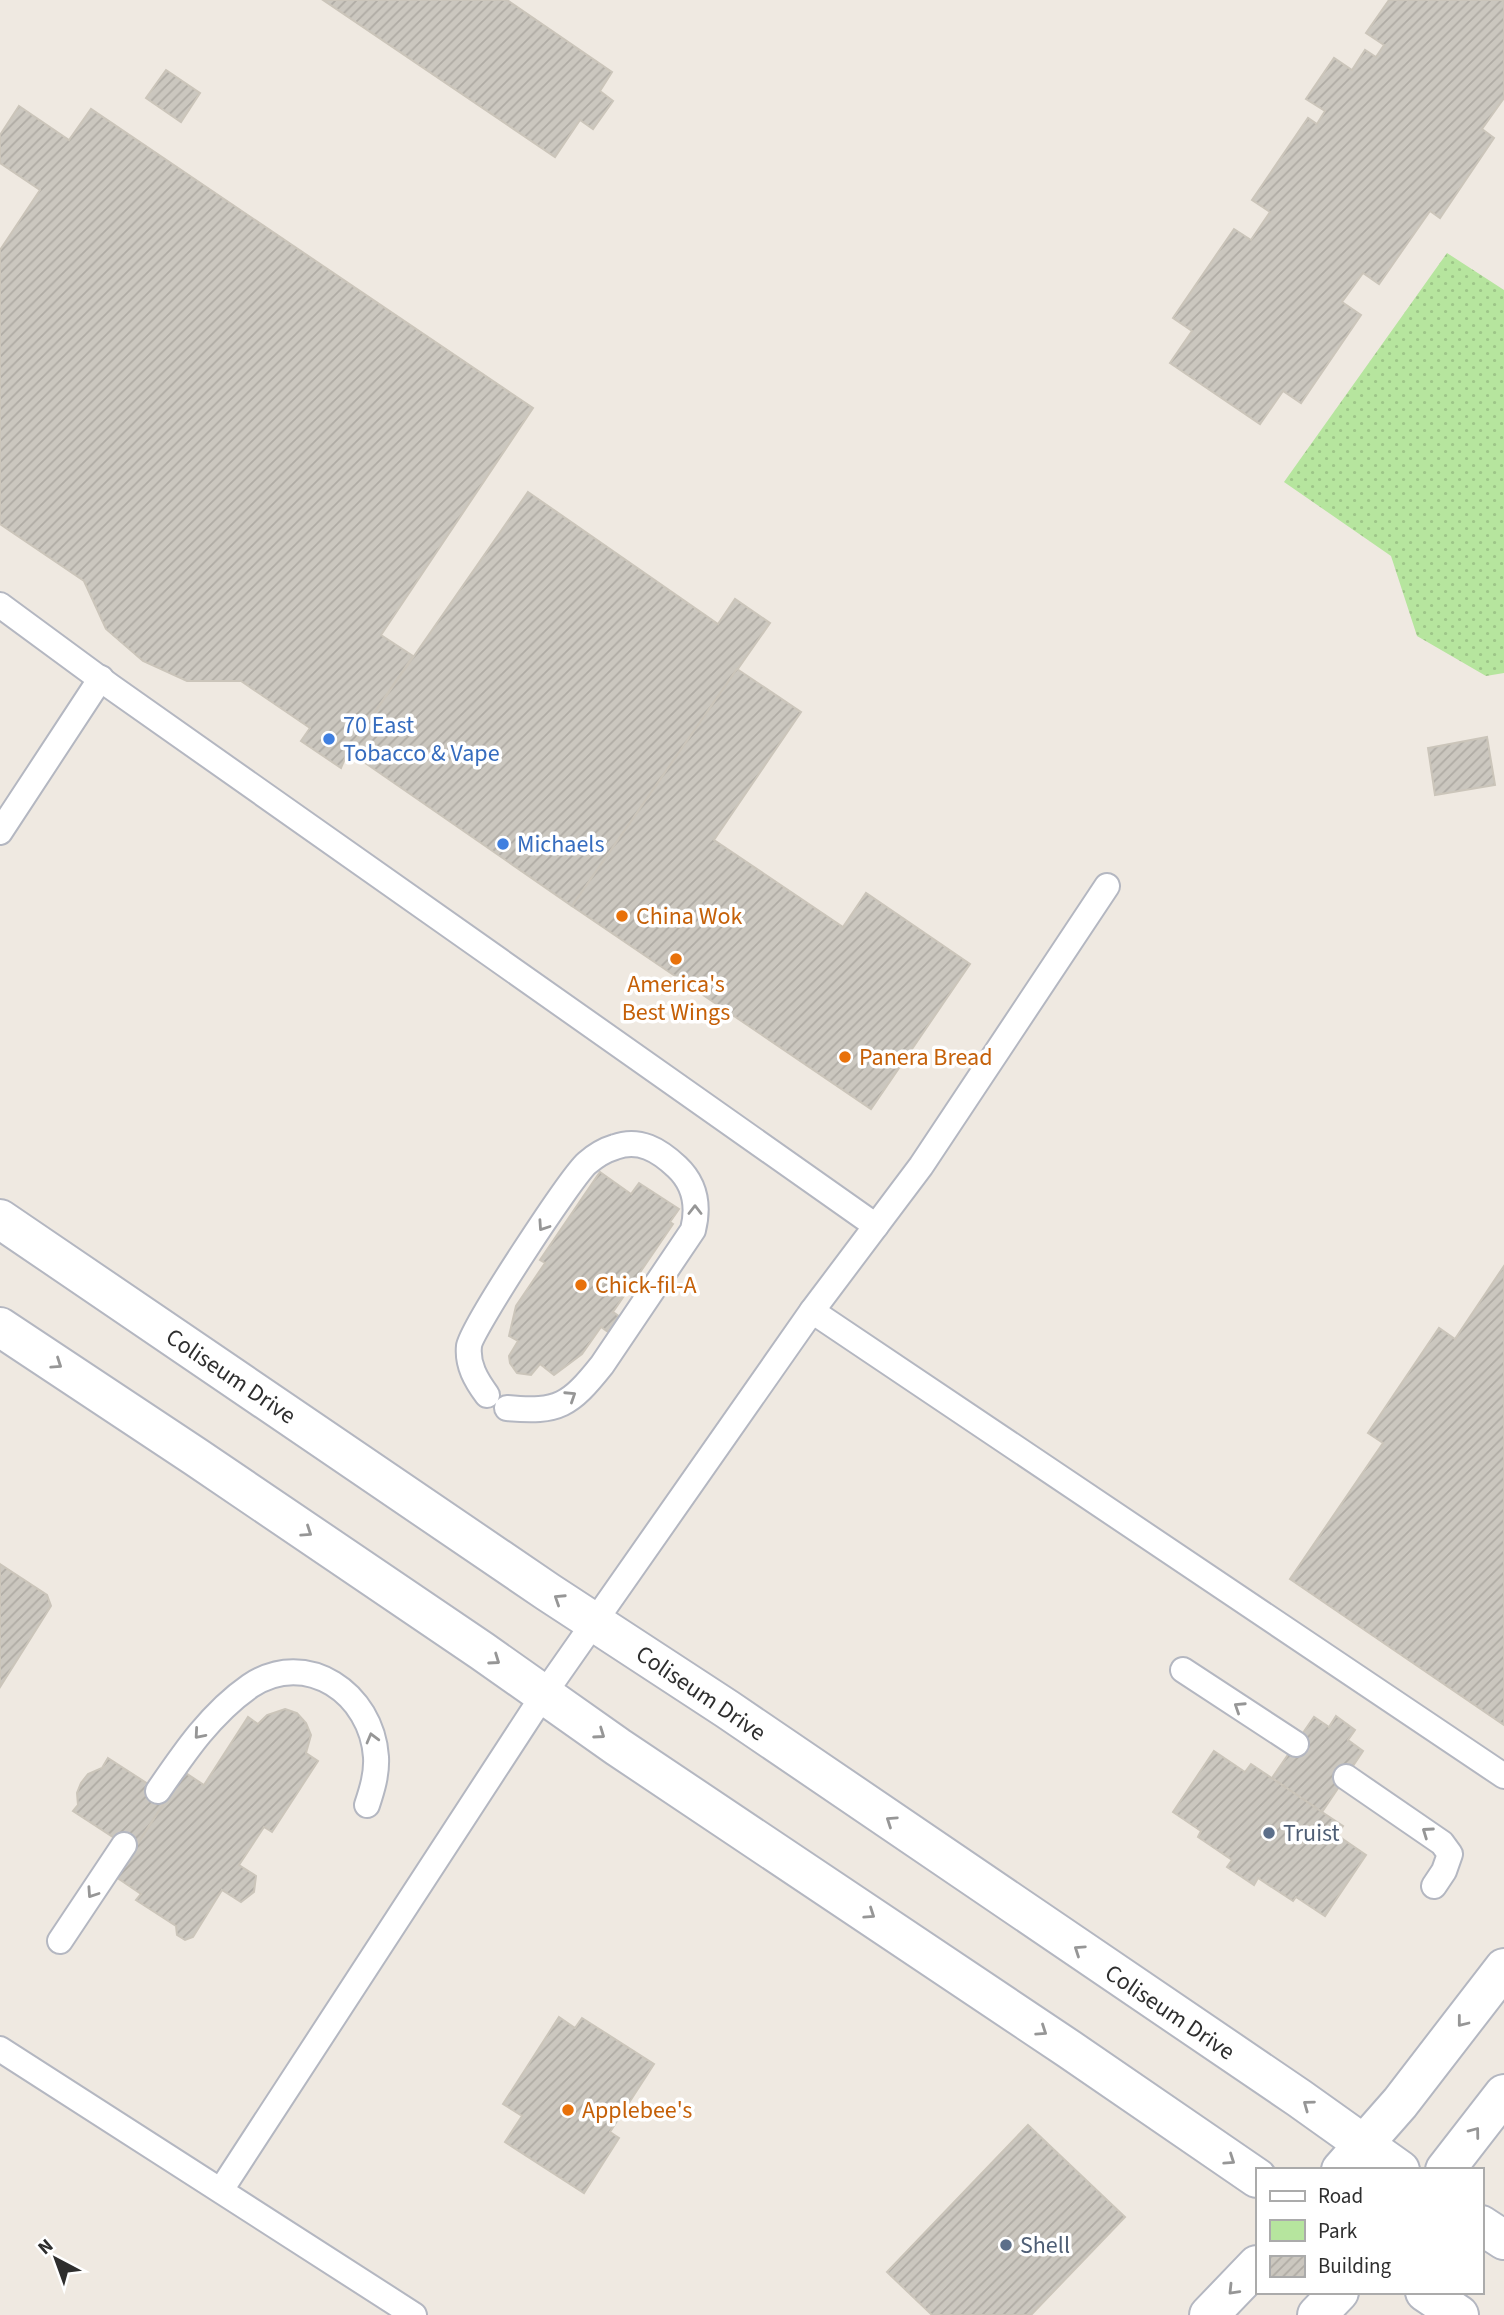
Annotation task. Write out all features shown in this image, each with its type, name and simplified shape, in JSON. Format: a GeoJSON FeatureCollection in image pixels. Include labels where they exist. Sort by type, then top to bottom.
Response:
{"type":"FeatureCollection","features":[{"type":"Feature","properties":{"kind":"street","name":"Coliseum Drive"},"geometry":{"type":"LineString","coordinates":[[0,1219],[1299,2098],[1352,2157],[1393,2168]]}},
{"type":"Feature","properties":{"kind":"street"},"geometry":{"type":"LineString","coordinates":[[0,1326],[1256,2177]]}},
{"type":"Feature","properties":{"kind":"street"},"geometry":{"type":"LineString","coordinates":[[1352,2157],[1400,2103],[1504,1968]]}},
{"type":"Feature","properties":{"kind":"street"},"geometry":{"type":"LineString","coordinates":[[1447,2168],[1504,2094]]}},
{"type":"Feature","properties":{"kind":"street"},"geometry":{"type":"LineString","coordinates":[[1483,2226],[1504,2240]]}},
{"type":"Feature","properties":{"kind":"street"},"geometry":{"type":"LineString","coordinates":[[1209,2315],[1256,2266]]}},
{"type":"Feature","properties":{"kind":"street"},"geometry":{"type":"LineString","coordinates":[[1317,2315],[1337,2294]]}},
{"type":"Feature","properties":{"kind":"street"},"geometry":{"type":"LineString","coordinates":[[1429,2294],[1459,2315]]}},
{"type":"Feature","properties":{"kind":"lane"},"geometry":{"type":"LineString","coordinates":[[0,606],[876,1226]]}},
{"type":"Feature","properties":{"kind":"lane"},"geometry":{"type":"LineString","coordinates":[[0,832],[101,678]]}},
{"type":"Feature","properties":{"kind":"lane"},"geometry":{"type":"LineString","coordinates":[[221,2190],[544,1695],[812,1311],[921,1166],[1107,886]]}},
{"type":"Feature","properties":{"kind":"lane"},"geometry":{"type":"LineString","coordinates":[[631,1144],[648,1146],[664,1156],[690,1184],[697,1213],[693,1230],[602,1365],[574,1397],[547,1410],[497,1401],[471,1368],[468,1355],[472,1335],[586,1164],[614,1147],[631,1144]]}},
{"type":"Feature","properties":{"kind":"lane"},"geometry":{"type":"LineString","coordinates":[[812,1311],[1504,1776]]}},
{"type":"Feature","properties":{"kind":"lane"},"geometry":{"type":"LineString","coordinates":[[1183,1670],[1296,1744]]}},
{"type":"Feature","properties":{"kind":"lane"},"geometry":{"type":"LineString","coordinates":[[158,1791],[200,1732],[233,1699],[251,1685],[270,1676],[302,1671],[316,1674],[331,1682],[357,1705],[367,1721],[376,1759],[374,1781],[367,1805]]}},
{"type":"Feature","properties":{"kind":"lane"},"geometry":{"type":"LineString","coordinates":[[1346,1777],[1442,1843],[1450,1854],[1444,1871],[1434,1886]]}},
{"type":"Feature","properties":{"kind":"lane"},"geometry":{"type":"LineString","coordinates":[[60,1941],[124,1844]]}},
{"type":"Feature","properties":{"kind":"lane"},"geometry":{"type":"LineString","coordinates":[[0,2049],[414,2315]]}},
{"type":"Feature","properties":{"kind":"green space"},"geometry":{"type":"Polygon","coordinates":[[[1447,253],[1504,290],[1504,673],[1486,676],[1417,636],[1391,556],[1284,482],[1447,253]]]}},
{"type":"Feature","properties":{"kind":"building"},"geometry":{"type":"Polygon","coordinates":[[[323,0],[507,0],[612,72],[600,91],[613,101],[593,129],[580,120],[555,157],[323,0]]]}},
{"type":"Feature","properties":{"kind":"building"},"geometry":{"type":"Polygon","coordinates":[[[1389,0],[1504,0],[1504,98],[1482,129],[1494,138],[1440,218],[1430,211],[1379,284],[1363,273],[1342,302],[1361,315],[1301,403],[1283,391],[1260,424],[1170,363],[1192,331],[1173,318],[1234,229],[1251,240],[1270,212],[1252,200],[1308,118],[1317,124],[1325,111],[1306,99],[1334,58],[1352,70],[1365,50],[1376,57],[1384,45],[1366,33],[1389,0]]]}},
{"type":"Feature","properties":{"kind":"building"},"geometry":{"type":"Polygon","coordinates":[[[166,70],[200,93],[181,122],[146,98],[166,70]]]}},
{"type":"Feature","properties":{"kind":"building"},"geometry":{"type":"Polygon","coordinates":[[[19,106],[69,140],[91,109],[533,408],[381,635],[413,656],[348,751],[341,768],[301,741],[310,728],[241,681],[187,681],[143,661],[106,629],[84,581],[0,524],[0,250],[40,190],[0,163],[0,135],[19,106]]]}},
{"type":"Feature","properties":{"kind":"building"},"geometry":{"type":"Polygon","coordinates":[[[528,492],[718,624],[735,599],[770,623],[572,906],[348,751],[528,492]]]}},
{"type":"Feature","properties":{"kind":"building"},"geometry":{"type":"Polygon","coordinates":[[[737,669],[801,712],[714,840],[843,927],[866,893],[970,964],[871,1109],[572,906],[737,669]]]}},
{"type":"Feature","properties":{"kind":"building"},"geometry":{"type":"Polygon","coordinates":[[[1487,737],[1495,785],[1435,795],[1428,748],[1487,737]]]}},
{"type":"Feature","properties":{"kind":"building","name":"Chick-fil-A"},"geometry":{"type":"Polygon","coordinates":[[[600,1172],[631,1194],[639,1183],[679,1209],[670,1222],[673,1224],[613,1312],[620,1317],[616,1330],[608,1332],[601,1327],[582,1354],[554,1375],[540,1364],[531,1375],[517,1373],[509,1356],[518,1341],[509,1336],[516,1306],[545,1263],[540,1260],[600,1172]]]}},
{"type":"Feature","properties":{"kind":"building"},"geometry":{"type":"Polygon","coordinates":[[[1504,1266],[1504,1725],[1290,1579],[1383,1443],[1368,1433],[1439,1328],[1455,1339],[1504,1266]]]}},
{"type":"Feature","properties":{"kind":"building"},"geometry":{"type":"Polygon","coordinates":[[[0,1564],[47,1595],[51,1606],[0,1687],[0,1564]]]}},
{"type":"Feature","properties":{"kind":"building"},"geometry":{"type":"Polygon","coordinates":[[[285,1709],[297,1713],[306,1723],[311,1735],[306,1753],[318,1761],[272,1832],[264,1827],[239,1865],[256,1876],[254,1892],[241,1902],[222,1890],[193,1937],[185,1940],[177,1935],[176,1926],[136,1900],[141,1894],[116,1877],[184,1772],[204,1785],[248,1717],[258,1724],[267,1715],[285,1709]]]}},
{"type":"Feature","properties":{"kind":"building"},"geometry":{"type":"Polygon","coordinates":[[[1336,1716],[1355,1730],[1348,1740],[1363,1751],[1322,1812],[1272,1778],[1314,1717],[1329,1727],[1336,1716]]]}},
{"type":"Feature","properties":{"kind":"building","name":"Truist"},"geometry":{"type":"Polygon","coordinates":[[[1214,1751],[1245,1772],[1251,1764],[1343,1826],[1337,1835],[1366,1855],[1325,1916],[1296,1897],[1293,1901],[1258,1878],[1254,1885],[1227,1867],[1232,1860],[1198,1837],[1201,1831],[1173,1812],[1214,1751]]]}},
{"type":"Feature","properties":{"kind":"building"},"geometry":{"type":"Polygon","coordinates":[[[108,1758],[168,1797],[133,1850],[73,1811],[78,1805],[77,1793],[81,1783],[88,1774],[102,1768],[108,1758]]]}},
{"type":"Feature","properties":{"kind":"building","name":"Applebee's"},"geometry":{"type":"Polygon","coordinates":[[[559,2017],[575,2028],[582,2018],[654,2064],[610,2132],[619,2138],[584,2193],[505,2142],[522,2116],[503,2104],[559,2017]]]}},
{"type":"Feature","properties":{"kind":"building","name":"Shell"},"geometry":{"type":"Polygon","coordinates":[[[1028,2125],[1125,2217],[1031,2315],[932,2315],[887,2272],[1028,2125]]]}},
{"type":"Feature","properties":{"kind":"place","name":"70 East Tobacco & Vape"},"geometry":{"type":"Point","coordinates":[329,739]}},
{"type":"Feature","properties":{"kind":"place","name":"Michaels"},"geometry":{"type":"Point","coordinates":[503,844]}},
{"type":"Feature","properties":{"kind":"place","name":"China Wok"},"geometry":{"type":"Point","coordinates":[622,916]}},
{"type":"Feature","properties":{"kind":"place","name":"America's Best Wings"},"geometry":{"type":"Point","coordinates":[676,959]}},
{"type":"Feature","properties":{"kind":"place","name":"Panera Bread"},"geometry":{"type":"Point","coordinates":[845,1057]}},
{"type":"Feature","properties":{"kind":"place","name":"Chick-fil-A"},"geometry":{"type":"Point","coordinates":[581,1285]}},
{"type":"Feature","properties":{"kind":"place","name":"Truist"},"geometry":{"type":"Point","coordinates":[1269,1833]}},
{"type":"Feature","properties":{"kind":"place","name":"Applebee's"},"geometry":{"type":"Point","coordinates":[568,2110]}},
{"type":"Feature","properties":{"kind":"place","name":"Shell"},"geometry":{"type":"Point","coordinates":[1006,2245]}}]}
